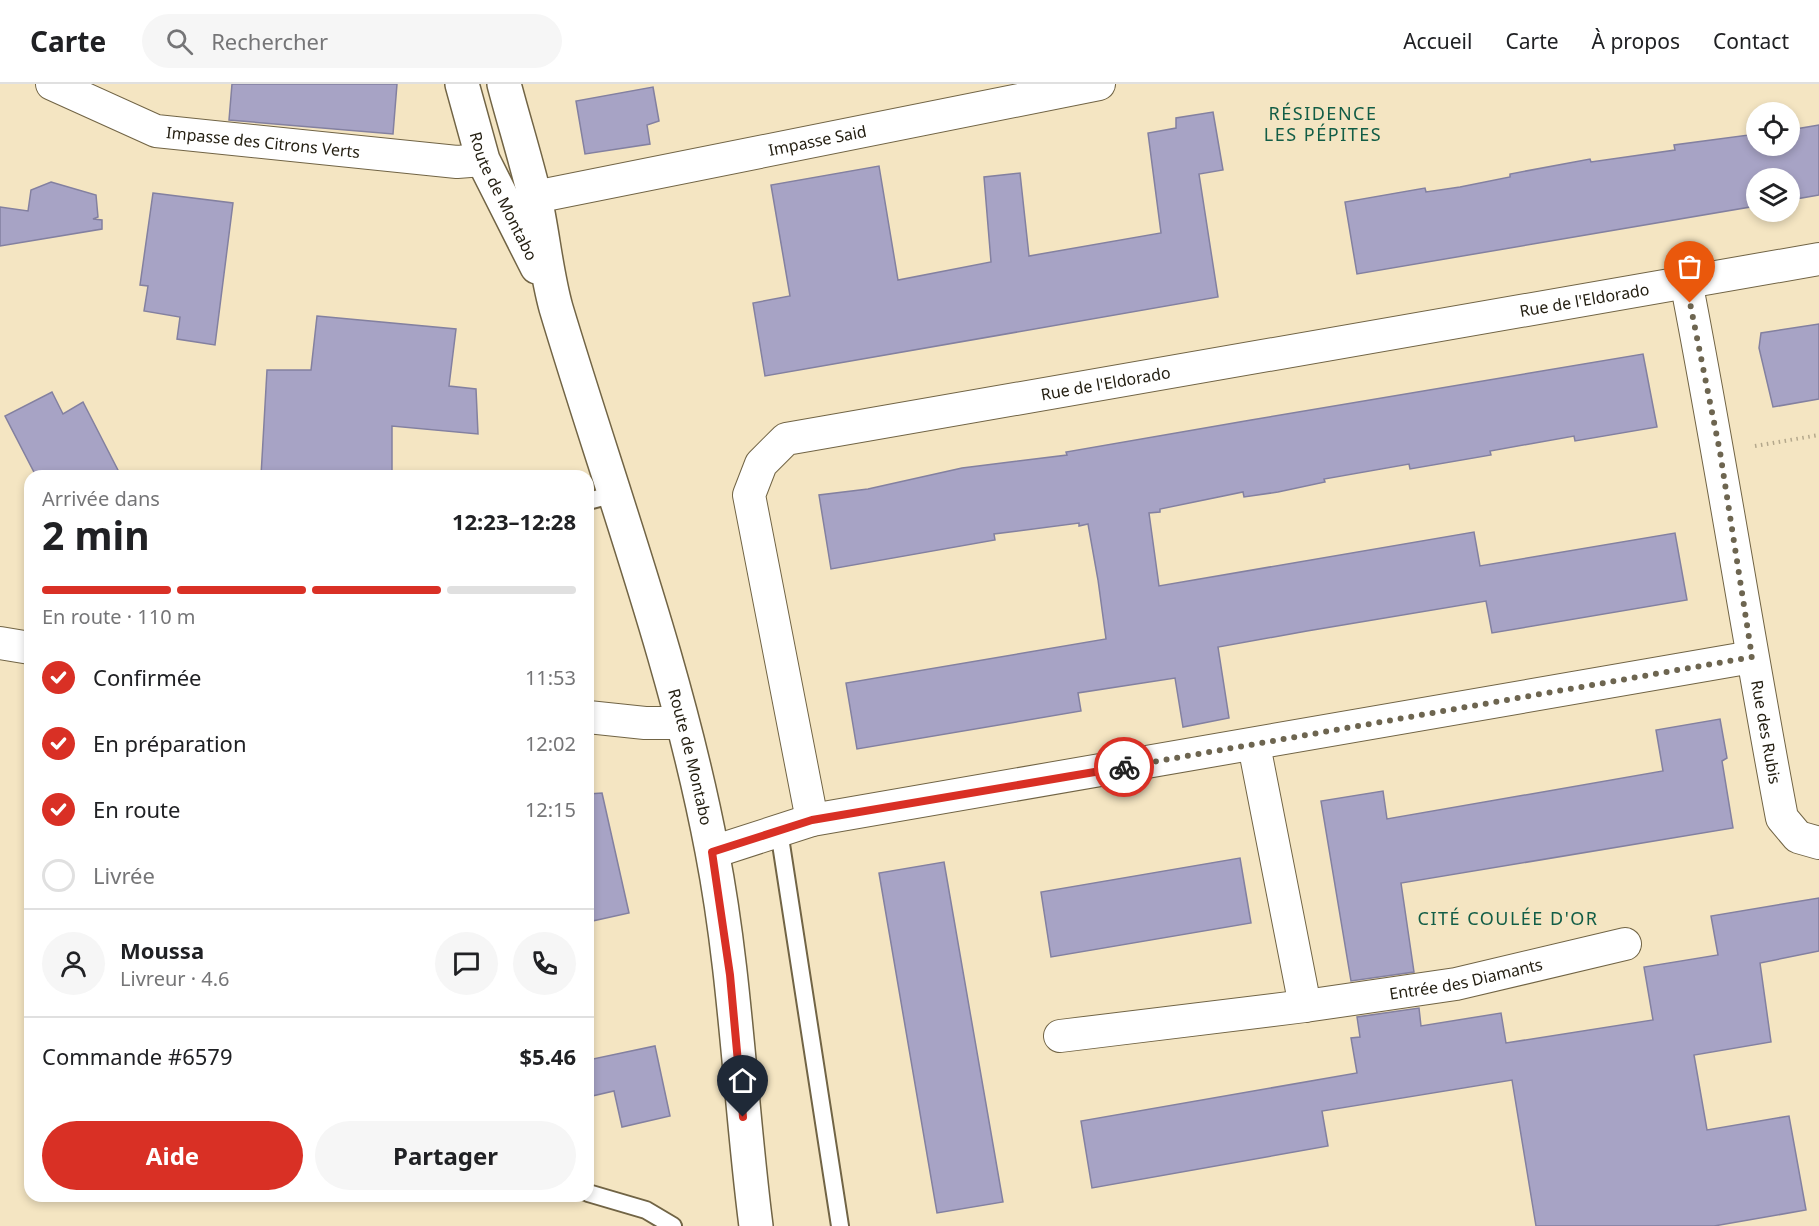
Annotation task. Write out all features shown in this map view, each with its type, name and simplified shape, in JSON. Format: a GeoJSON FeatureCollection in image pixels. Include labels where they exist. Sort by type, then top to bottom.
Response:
{"type":"FeatureCollection","features":[{"type":"Feature","properties":{"kind":"main road","name":"Route de Montabo"},"geometry":{"type":"LineString","coordinates":[[462,84],[483,160],[555,304]]}},
{"type":"Feature","properties":{"kind":"main road","name":"Route de Montabo"},"geometry":{"type":"LineString","coordinates":[[504,84],[535,197],[555,304],[602,497],[682,723],[712,852],[730,975],[745,1141],[756,1226]]}},
{"type":"Feature","properties":{"kind":"street","name":"Impasse des Citrons Verts"},"geometry":{"type":"LineString","coordinates":[[52,84],[156,130],[456,162],[483,160]]}},
{"type":"Feature","properties":{"kind":"street","name":"Impasse Said"},"geometry":{"type":"LineString","coordinates":[[535,197],[1099,84]]}},
{"type":"Feature","properties":{"kind":"street","name":"Rue de l'Eldorado"},"geometry":{"type":"LineString","coordinates":[[812,820],[748,495],[761,464],[786,439],[1819,259]]}},
{"type":"Feature","properties":{"kind":"street","name":"Rue des Rubis"},"geometry":{"type":"LineString","coordinates":[[1686,281],[1720,452],[1752,657],[1782,818],[1798,837],[1819,843]]}},
{"type":"Feature","properties":{"kind":"street"},"geometry":{"type":"LineString","coordinates":[[0,644],[24,647]]}},
{"type":"Feature","properties":{"kind":"street"},"geometry":{"type":"LineString","coordinates":[[712,852],[812,820],[1752,657]]}},
{"type":"Feature","properties":{"kind":"street"},"geometry":{"type":"LineString","coordinates":[[594,718],[645,723],[682,723]]}},
{"type":"Feature","properties":{"kind":"street"},"geometry":{"type":"LineString","coordinates":[[1254,745],[1305,1006]]}},
{"type":"Feature","properties":{"kind":"street","name":"Entrée des Diamants"},"geometry":{"type":"LineString","coordinates":[[1060,1036],[1305,1006],[1456,984],[1625,944]]}},
{"type":"Feature","properties":{"kind":"lane"},"geometry":{"type":"LineString","coordinates":[[779,831],[840,1226]]}},
{"type":"Feature","properties":{"kind":"lane"},"geometry":{"type":"LineString","coordinates":[[594,1195],[646,1210],[673,1226]]}},
{"type":"Feature","properties":{"kind":"path"},"geometry":{"type":"LineString","coordinates":[[1720,452],[1819,435]]}},
{"type":"Feature","properties":{"kind":"building"},"geometry":{"type":"Polygon","coordinates":[[[232,84],[397,84],[393,134],[229,120],[232,84]]]}},
{"type":"Feature","properties":{"kind":"building"},"geometry":{"type":"Polygon","coordinates":[[[653,87],[659,121],[647,125],[650,144],[585,154],[576,101],[653,87]]]}},
{"type":"Feature","properties":{"kind":"building"},"geometry":{"type":"Polygon","coordinates":[[[1213,112],[1223,170],[1199,174],[1218,297],[765,376],[753,303],[790,296],[771,185],[879,166],[898,280],[991,262],[984,177],[1020,173],[1029,256],[1161,233],[1148,133],[1176,128],[1176,118],[1213,112]]]}},
{"type":"Feature","properties":{"kind":"building"},"geometry":{"type":"Polygon","coordinates":[[[1819,125],[1819,195],[1800,198],[1800,168],[1746,168],[1746,208],[1357,274],[1345,202],[1425,188],[1426,192],[1460,187],[1510,177],[1510,174],[1590,159],[1591,162],[1675,150],[1674,145],[1746,135],[1746,156],[1800,156],[1800,128],[1819,125]]]}},
{"type":"Feature","properties":{"kind":"building"},"geometry":{"type":"Polygon","coordinates":[[[51,182],[96,195],[98,217],[93,219],[102,220],[102,229],[0,246],[0,207],[28,211],[31,190],[51,182]]]}},
{"type":"Feature","properties":{"kind":"building"},"geometry":{"type":"Polygon","coordinates":[[[153,193],[233,203],[215,345],[177,339],[180,317],[144,311],[148,286],[140,285],[153,193]]]}},
{"type":"Feature","properties":{"kind":"building"},"geometry":{"type":"Polygon","coordinates":[[[317,316],[456,329],[449,386],[476,389],[478,434],[392,426],[392,470],[261,470],[267,370],[311,370],[317,316]]]}},
{"type":"Feature","properties":{"kind":"building"},"geometry":{"type":"Polygon","coordinates":[[[1819,324],[1819,399],[1773,407],[1759,348],[1761,333],[1819,324]]]}},
{"type":"Feature","properties":{"kind":"building"},"geometry":{"type":"Polygon","coordinates":[[[1643,354],[1657,427],[1575,441],[1574,436],[1490,451],[1491,455],[1410,469],[1409,464],[1324,479],[1325,482],[1278,492],[1244,497],[1243,492],[1160,509],[1160,512],[1149,513],[1159,586],[1474,532],[1480,566],[1675,533],[1687,600],[1492,633],[1486,601],[1307,631],[1218,647],[1229,718],[1183,727],[1175,678],[1078,693],[1081,711],[857,749],[846,683],[1106,639],[1098,580],[1088,524],[1079,526],[1079,523],[994,534],[995,540],[831,569],[819,495],[868,489],[962,468],[1067,455],[1066,452],[1643,354]]]}},
{"type":"Feature","properties":{"kind":"building"},"geometry":{"type":"Polygon","coordinates":[[[52,392],[63,414],[83,402],[118,470],[33,470],[5,416],[52,392]]]}},
{"type":"Feature","properties":{"kind":"building"},"geometry":{"type":"Polygon","coordinates":[[[1720,719],[1727,758],[1722,761],[1733,828],[1401,883],[1414,972],[1351,981],[1321,801],[1383,791],[1387,819],[1663,771],[1656,730],[1720,719]]]}},
{"type":"Feature","properties":{"kind":"building"},"geometry":{"type":"Polygon","coordinates":[[[602,793],[629,913],[594,921],[594,794],[602,793]]]}},
{"type":"Feature","properties":{"kind":"building"},"geometry":{"type":"Polygon","coordinates":[[[1240,858],[1251,923],[1051,957],[1041,892],[1240,858]]]}},
{"type":"Feature","properties":{"kind":"building"},"geometry":{"type":"Polygon","coordinates":[[[944,862],[1003,1202],[937,1213],[879,873],[944,862]]]}},
{"type":"Feature","properties":{"kind":"building"},"geometry":{"type":"Polygon","coordinates":[[[1819,898],[1819,951],[1760,963],[1771,1042],[1694,1055],[1707,1130],[1789,1116],[1806,1210],[1714,1226],[1536,1226],[1512,1080],[1322,1111],[1328,1146],[1092,1188],[1081,1121],[1357,1073],[1351,1038],[1360,1037],[1357,1017],[1419,1008],[1421,1026],[1501,1013],[1506,1043],[1653,1020],[1644,967],[1718,955],[1711,916],[1819,898]]]}},
{"type":"Feature","properties":{"kind":"building"},"geometry":{"type":"Polygon","coordinates":[[[655,1046],[670,1116],[622,1127],[614,1091],[594,1096],[594,1059],[655,1046]]]}},
{"type":"Feature","properties":{"kind":"way so far"},"geometry":{"type":"LineString","coordinates":[[1124,767],[1752,657],[1720,452],[1690,303]]}},
{"type":"Feature","properties":{"kind":"district","name":"RÉSIDENCE LES PÉPITES"},"geometry":{"type":"Point","coordinates":[1323,124]}},
{"type":"Feature","properties":{"kind":"district","name":"CITÉ COULÉE D'OR"},"geometry":{"type":"Point","coordinates":[1508,919]}},
{"type":"Feature","properties":{"kind":"route"},"geometry":{"type":"LineString","coordinates":[[743,1117],[730,975],[712,852],[812,820],[1124,767]]}}]}
